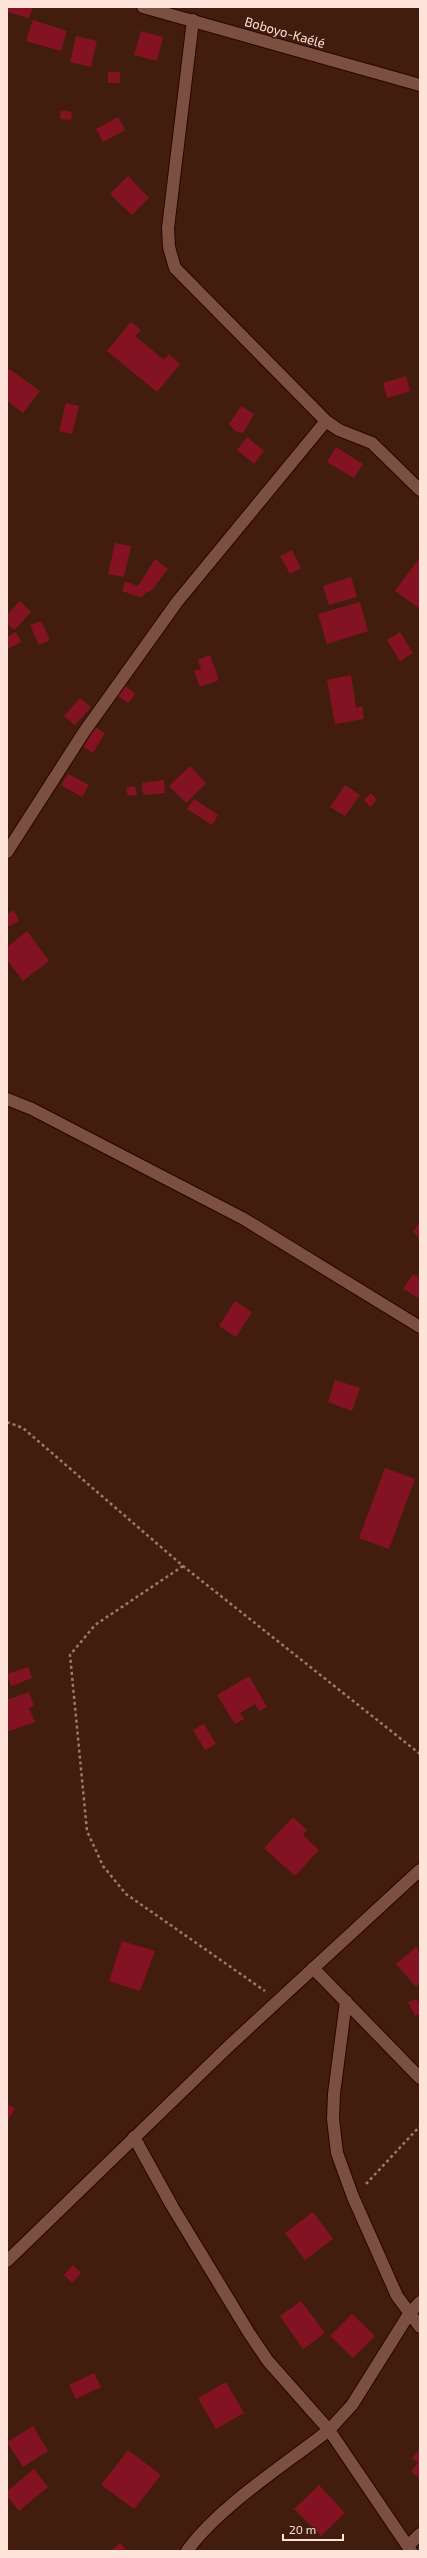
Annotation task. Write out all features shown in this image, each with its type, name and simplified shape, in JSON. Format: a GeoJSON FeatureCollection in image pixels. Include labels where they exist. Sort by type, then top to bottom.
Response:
{"type":"FeatureCollection","features":[{"type":"Feature","properties":{"kind":"street","name":"Boboyo-Kaélé"},"geometry":{"type":"LineString","coordinates":[[143,7],[420,85]]}},
{"type":"Feature","properties":{"kind":"street"},"geometry":{"type":"LineString","coordinates":[[193,20],[168,228],[169,247],[175,268],[326,421],[339,430],[372,444],[420,490]]}},
{"type":"Feature","properties":{"kind":"street"},"geometry":{"type":"LineString","coordinates":[[7,852],[84,732],[177,602],[326,421]]}},
{"type":"Feature","properties":{"kind":"street"},"geometry":{"type":"LineString","coordinates":[[7,1099],[32,1109],[244,1220],[420,1327]]}},
{"type":"Feature","properties":{"kind":"street"},"geometry":{"type":"LineString","coordinates":[[7,2261],[279,2000],[420,1870]]}},
{"type":"Feature","properties":{"kind":"street"},"geometry":{"type":"LineString","coordinates":[[313,1968],[420,2078]]}},
{"type":"Feature","properties":{"kind":"street"},"geometry":{"type":"LineString","coordinates":[[346,2002],[334,2119],[337,2153],[353,2197],[397,2296],[420,2327]]}},
{"type":"Feature","properties":{"kind":"street"},"geometry":{"type":"LineString","coordinates":[[134,2138],[172,2206],[249,2333],[268,2361],[329,2430],[409,2548],[420,2534]]}},
{"type":"Feature","properties":{"kind":"street"},"geometry":{"type":"LineString","coordinates":[[187,2551],[197,2537],[224,2511],[329,2430],[352,2405],[409,2314],[420,2302]]}},
{"type":"Feature","properties":{"kind":"path"},"geometry":{"type":"LineString","coordinates":[[7,1422],[23,1428],[183,1566],[420,1754]]}},
{"type":"Feature","properties":{"kind":"path"},"geometry":{"type":"LineString","coordinates":[[183,1566],[95,1625],[70,1655],[87,1831],[103,1866],[126,1894],[279,2000]]}},
{"type":"Feature","properties":{"kind":"path"},"geometry":{"type":"LineString","coordinates":[[353,2197],[420,2126]]}},
{"type":"Feature","properties":{"kind":"building"},"geometry":{"type":"Polygon","coordinates":[[[7,7],[33,7],[29,18],[7,12],[7,7]]]}},
{"type":"Feature","properties":{"kind":"building"},"geometry":{"type":"Polygon","coordinates":[[[33,20],[67,31],[61,51],[26,41],[33,20]]]}},
{"type":"Feature","properties":{"kind":"building"},"geometry":{"type":"Polygon","coordinates":[[[141,31],[163,37],[157,61],[134,55],[141,31]]]}},
{"type":"Feature","properties":{"kind":"building"},"geometry":{"type":"Polygon","coordinates":[[[76,36],[97,41],[91,67],[70,62],[76,36]]]}},
{"type":"Feature","properties":{"kind":"building"},"geometry":{"type":"Polygon","coordinates":[[[108,72],[120,72],[120,83],[108,83],[108,72]]]}},
{"type":"Feature","properties":{"kind":"building"},"geometry":{"type":"Polygon","coordinates":[[[61,110],[72,112],[71,120],[60,119],[61,110]]]}},
{"type":"Feature","properties":{"kind":"building"},"geometry":{"type":"Polygon","coordinates":[[[118,117],[125,130],[103,142],[96,129],[118,117]]]}},
{"type":"Feature","properties":{"kind":"building"},"geometry":{"type":"Polygon","coordinates":[[[128,176],[149,198],[132,215],[110,194],[128,176]]]}},
{"type":"Feature","properties":{"kind":"building"},"geometry":{"type":"Polygon","coordinates":[[[131,322],[141,330],[135,336],[164,360],[169,354],[180,364],[157,392],[107,351],[131,322]]]}},
{"type":"Feature","properties":{"kind":"building"},"geometry":{"type":"Polygon","coordinates":[[[9,369],[40,391],[23,413],[7,401],[7,372],[9,369]]]}},
{"type":"Feature","properties":{"kind":"building"},"geometry":{"type":"Polygon","coordinates":[[[406,376],[410,391],[387,398],[383,383],[406,376]]]}},
{"type":"Feature","properties":{"kind":"building"},"geometry":{"type":"Polygon","coordinates":[[[66,403],[79,406],[72,434],[59,431],[66,403]]]}},
{"type":"Feature","properties":{"kind":"building"},"geometry":{"type":"Polygon","coordinates":[[[241,406],[254,414],[243,433],[235,431],[229,424],[241,406]]]}},
{"type":"Feature","properties":{"kind":"building"},"geometry":{"type":"Polygon","coordinates":[[[247,437],[264,451],[254,464],[237,450],[247,437]]]}},
{"type":"Feature","properties":{"kind":"building"},"geometry":{"type":"Polygon","coordinates":[[[336,447],[363,464],[354,478],[327,462],[336,447]]]}},
{"type":"Feature","properties":{"kind":"building"},"geometry":{"type":"Polygon","coordinates":[[[115,543],[131,546],[124,577],[108,574],[115,543]]]}},
{"type":"Feature","properties":{"kind":"building"},"geometry":{"type":"Polygon","coordinates":[[[292,550],[301,568],[290,574],[280,556],[292,550]]]}},
{"type":"Feature","properties":{"kind":"building"},"geometry":{"type":"Polygon","coordinates":[[[420,557],[420,609],[395,591],[420,557]]]}},
{"type":"Feature","properties":{"kind":"building"},"geometry":{"type":"Polygon","coordinates":[[[155,559],[168,569],[151,591],[145,593],[142,598],[122,591],[125,581],[138,586],[155,559]]]}},
{"type":"Feature","properties":{"kind":"building"},"geometry":{"type":"Polygon","coordinates":[[[351,577],[357,597],[329,605],[323,586],[351,577]]]}},
{"type":"Feature","properties":{"kind":"building"},"geometry":{"type":"Polygon","coordinates":[[[20,601],[31,612],[14,630],[7,624],[7,615],[20,601]]]}},
{"type":"Feature","properties":{"kind":"building"},"geometry":{"type":"Polygon","coordinates":[[[360,602],[368,631],[327,644],[318,614],[360,602]]]}},
{"type":"Feature","properties":{"kind":"building"},"geometry":{"type":"Polygon","coordinates":[[[41,621],[50,640],[39,645],[30,625],[41,621]]]}},
{"type":"Feature","properties":{"kind":"building"},"geometry":{"type":"Polygon","coordinates":[[[16,632],[21,642],[7,649],[7,637],[16,632]]]}},
{"type":"Feature","properties":{"kind":"building"},"geometry":{"type":"Polygon","coordinates":[[[400,632],[413,653],[400,661],[387,640],[400,632]]]}},
{"type":"Feature","properties":{"kind":"building"},"geometry":{"type":"Polygon","coordinates":[[[210,655],[219,680],[200,687],[194,671],[201,669],[198,660],[210,655]]]}},
{"type":"Feature","properties":{"kind":"building"},"geometry":{"type":"Polygon","coordinates":[[[351,675],[356,708],[362,706],[364,719],[335,724],[327,680],[351,675]]]}},
{"type":"Feature","properties":{"kind":"building"},"geometry":{"type":"Polygon","coordinates":[[[126,686],[135,694],[128,703],[118,696],[126,686]]]}},
{"type":"Feature","properties":{"kind":"building"},"geometry":{"type":"Polygon","coordinates":[[[80,698],[91,707],[75,725],[64,716],[80,698]]]}},
{"type":"Feature","properties":{"kind":"building"},"geometry":{"type":"Polygon","coordinates":[[[95,727],[105,733],[93,753],[83,747],[95,727]]]}},
{"type":"Feature","properties":{"kind":"building"},"geometry":{"type":"Polygon","coordinates":[[[190,766],[206,783],[186,803],[169,786],[190,766]]]}},
{"type":"Feature","properties":{"kind":"building"},"geometry":{"type":"Polygon","coordinates":[[[68,774],[89,785],[82,797],[61,785],[68,774]]]}},
{"type":"Feature","properties":{"kind":"building"},"geometry":{"type":"Polygon","coordinates":[[[164,780],[165,793],[143,795],[142,783],[164,780]]]}},
{"type":"Feature","properties":{"kind":"building"},"geometry":{"type":"Polygon","coordinates":[[[345,785],[360,795],[345,816],[330,807],[345,785]]]}},
{"type":"Feature","properties":{"kind":"building"},"geometry":{"type":"Polygon","coordinates":[[[135,786],[137,795],[128,796],[126,788],[135,786]]]}},
{"type":"Feature","properties":{"kind":"building"},"geometry":{"type":"Polygon","coordinates":[[[371,793],[377,800],[370,807],[364,800],[371,793]]]}},
{"type":"Feature","properties":{"kind":"building"},"geometry":{"type":"Polygon","coordinates":[[[194,799],[218,815],[212,825],[187,809],[194,799]]]}},
{"type":"Feature","properties":{"kind":"building"},"geometry":{"type":"Polygon","coordinates":[[[14,910],[19,921],[7,927],[7,914],[14,910]]]}},
{"type":"Feature","properties":{"kind":"building"},"geometry":{"type":"Polygon","coordinates":[[[27,931],[49,961],[23,981],[7,960],[7,947],[27,931]]]}},
{"type":"Feature","properties":{"kind":"building"},"geometry":{"type":"Polygon","coordinates":[[[420,1222],[420,1238],[413,1232],[420,1222]]]}},
{"type":"Feature","properties":{"kind":"building"},"geometry":{"type":"Polygon","coordinates":[[[413,1274],[420,1278],[420,1299],[403,1289],[413,1274]]]}},
{"type":"Feature","properties":{"kind":"building"},"geometry":{"type":"Polygon","coordinates":[[[235,1301],[252,1312],[236,1337],[219,1326],[235,1301]]]}},
{"type":"Feature","properties":{"kind":"building"},"geometry":{"type":"Polygon","coordinates":[[[335,1380],[360,1388],[352,1411],[328,1402],[335,1380]]]}},
{"type":"Feature","properties":{"kind":"building"},"geometry":{"type":"Polygon","coordinates":[[[385,1468],[415,1479],[389,1549],[359,1538],[385,1468]]]}},
{"type":"Feature","properties":{"kind":"building"},"geometry":{"type":"Polygon","coordinates":[[[28,1667],[32,1678],[11,1686],[7,1674],[28,1667]]]}},
{"type":"Feature","properties":{"kind":"building"},"geometry":{"type":"Polygon","coordinates":[[[249,1676],[267,1707],[259,1711],[255,1704],[240,1713],[244,1719],[235,1724],[217,1695],[249,1676]]]}},
{"type":"Feature","properties":{"kind":"building"},"geometry":{"type":"Polygon","coordinates":[[[29,1692],[34,1706],[29,1708],[35,1722],[7,1732],[7,1700],[29,1692]]]}},
{"type":"Feature","properties":{"kind":"building"},"geometry":{"type":"Polygon","coordinates":[[[204,1724],[216,1744],[205,1750],[193,1730],[204,1724]]]}},
{"type":"Feature","properties":{"kind":"building"},"geometry":{"type":"Polygon","coordinates":[[[293,1817],[307,1830],[303,1835],[319,1850],[295,1876],[264,1848],[293,1817]]]}},
{"type":"Feature","properties":{"kind":"building"},"geometry":{"type":"Polygon","coordinates":[[[122,1941],[155,1951],[140,1991],[109,1981],[122,1941]]]}},
{"type":"Feature","properties":{"kind":"building"},"geometry":{"type":"Polygon","coordinates":[[[416,1947],[420,1952],[420,1983],[416,1987],[396,1964],[416,1947]]]}},
{"type":"Feature","properties":{"kind":"building"},"geometry":{"type":"Polygon","coordinates":[[[417,1999],[420,2006],[420,2014],[415,2016],[408,2002],[417,1999]]]}},
{"type":"Feature","properties":{"kind":"building"},"geometry":{"type":"Polygon","coordinates":[[[7,2104],[15,2108],[7,2122],[7,2104]]]}},
{"type":"Feature","properties":{"kind":"building"},"geometry":{"type":"Polygon","coordinates":[[[313,2212],[333,2239],[305,2260],[285,2233],[313,2212]]]}},
{"type":"Feature","properties":{"kind":"building"},"geometry":{"type":"Polygon","coordinates":[[[73,2265],[81,2273],[72,2283],[64,2275],[73,2265]]]}},
{"type":"Feature","properties":{"kind":"building"},"geometry":{"type":"Polygon","coordinates":[[[301,2301],[325,2333],[303,2349],[280,2316],[301,2301]]]}},
{"type":"Feature","properties":{"kind":"building"},"geometry":{"type":"Polygon","coordinates":[[[352,2314],[375,2336],[353,2358],[330,2336],[352,2314]]]}},
{"type":"Feature","properties":{"kind":"building"},"geometry":{"type":"Polygon","coordinates":[[[94,2373],[101,2387],[76,2399],[69,2385],[94,2373]]]}},
{"type":"Feature","properties":{"kind":"building"},"geometry":{"type":"Polygon","coordinates":[[[226,2382],[244,2413],[216,2429],[198,2398],[226,2382]]]}},
{"type":"Feature","properties":{"kind":"building"},"geometry":{"type":"Polygon","coordinates":[[[33,2426],[48,2451],[23,2467],[7,2442],[33,2426]]]}},
{"type":"Feature","properties":{"kind":"building"},"geometry":{"type":"Polygon","coordinates":[[[128,2450],[161,2475],[134,2509],[101,2485],[128,2450]]]}},
{"type":"Feature","properties":{"kind":"building"},"geometry":{"type":"Polygon","coordinates":[[[420,2450],[420,2479],[411,2471],[418,2463],[412,2458],[420,2450]]]}},
{"type":"Feature","properties":{"kind":"building"},"geometry":{"type":"Polygon","coordinates":[[[34,2469],[48,2487],[19,2511],[7,2496],[7,2491],[34,2469]]]}},
{"type":"Feature","properties":{"kind":"building"},"geometry":{"type":"Polygon","coordinates":[[[319,2485],[345,2513],[321,2536],[294,2509],[319,2485]]]}},
{"type":"Feature","properties":{"kind":"building"},"geometry":{"type":"Polygon","coordinates":[[[120,2543],[127,2551],[111,2551],[120,2543]]]}}]}
